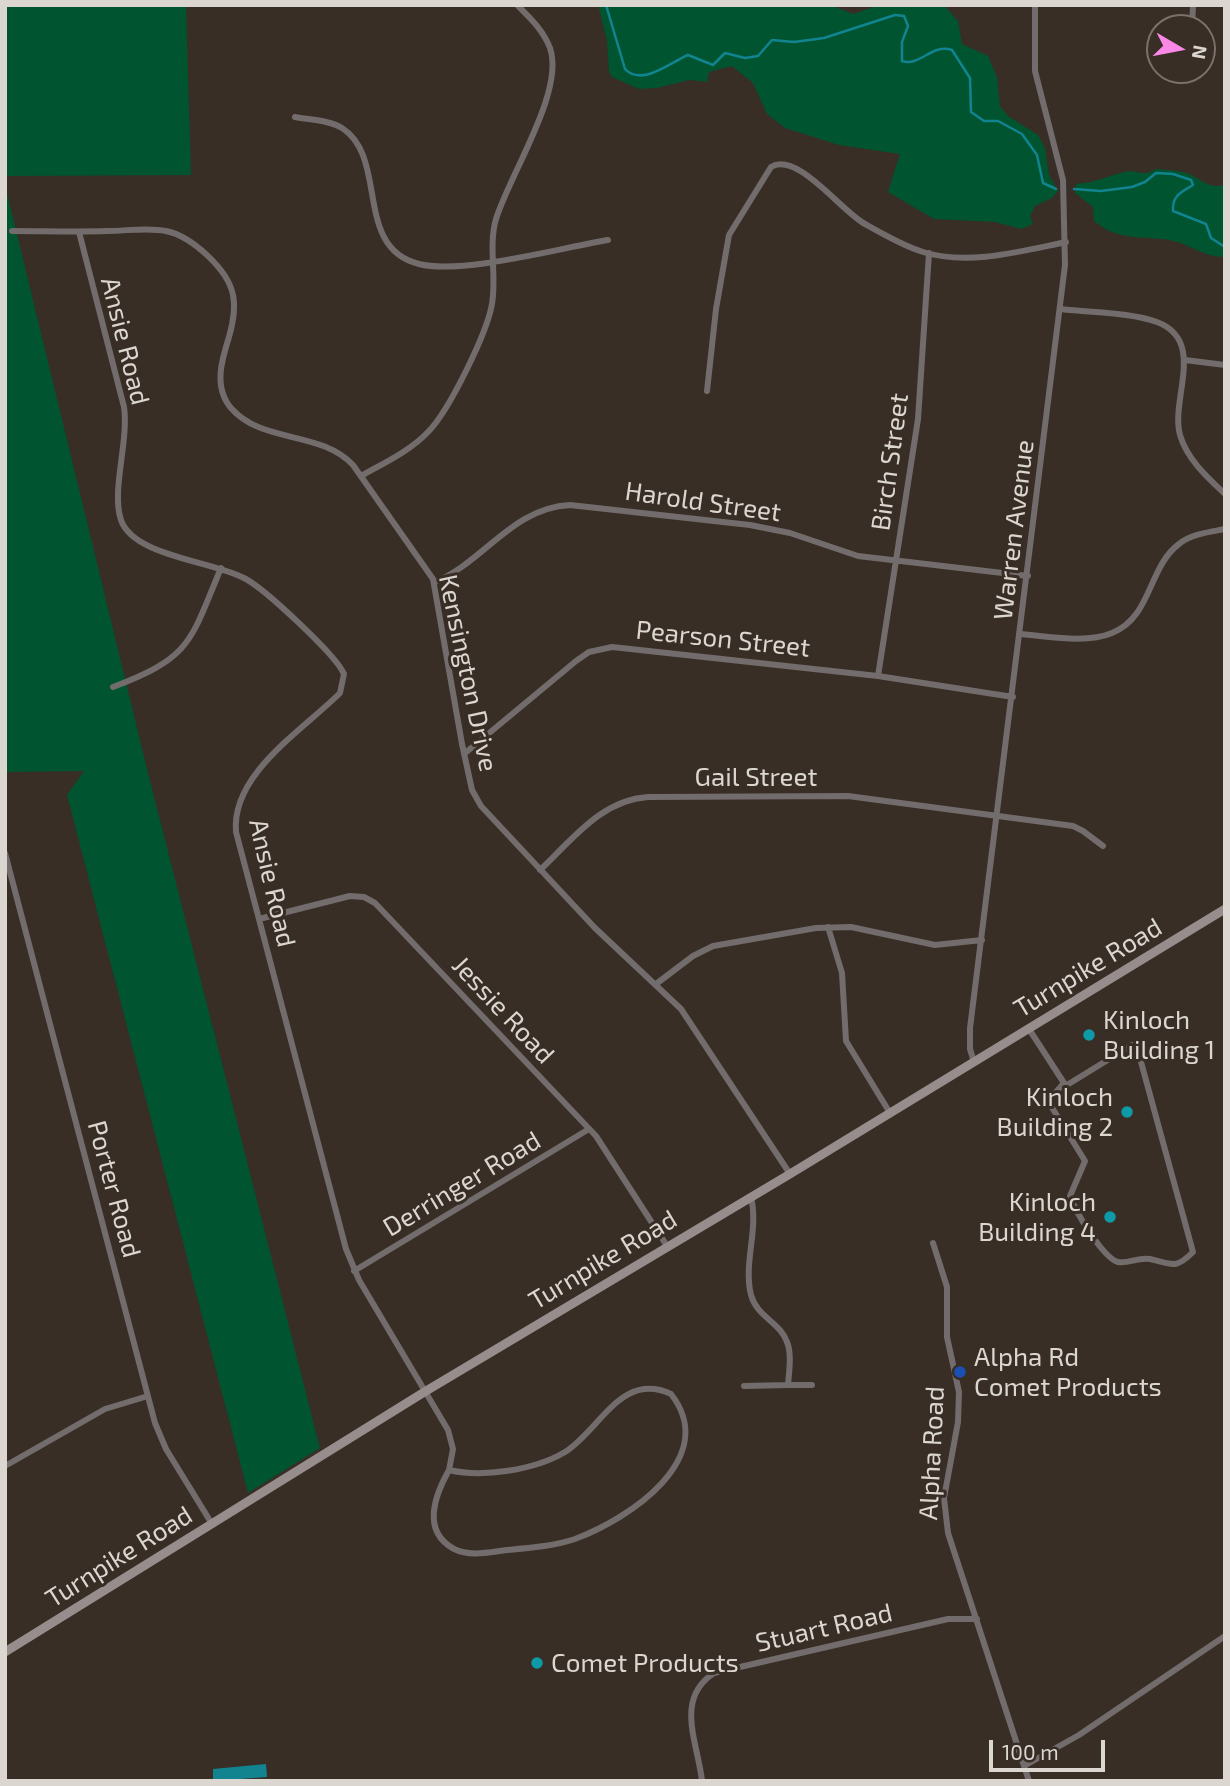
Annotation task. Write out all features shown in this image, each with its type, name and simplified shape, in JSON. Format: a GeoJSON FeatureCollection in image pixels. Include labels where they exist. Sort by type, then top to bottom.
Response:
{"type":"FeatureCollection","features":[{"type":"Feature","properties":{"kind":"main road","name":"Turnpike Road"},"geometry":{"type":"LineString","coordinates":[[5,1652],[426,1391],[790,1174],[1225,909]]}},
{"type":"Feature","properties":{"kind":"street"},"geometry":{"type":"LineString","coordinates":[[361,476],[418,441],[442,412],[488,322],[494,291],[492,261],[496,219],[553,80],[550,49],[535,22],[517,5]]}},
{"type":"Feature","properties":{"kind":"street","name":"Warren Avenue"},"geometry":{"type":"LineString","coordinates":[[974,1062],[970,1033],[1061,309],[1066,242],[1061,169],[1035,71],[1035,5]]}},
{"type":"Feature","properties":{"kind":"street"},"geometry":{"type":"LineString","coordinates":[[295,117],[340,127],[354,140],[362,157],[382,234],[397,254],[411,262],[435,267],[492,261],[608,240]]}},
{"type":"Feature","properties":{"kind":"street"},"geometry":{"type":"LineString","coordinates":[[708,391],[716,309],[729,235],[771,167],[778,163],[793,165],[861,222],[929,253],[983,255],[1066,242]]}},
{"type":"Feature","properties":{"kind":"street","name":"Kensington Drive"},"geometry":{"type":"LineString","coordinates":[[12,231],[166,231],[180,236],[200,251],[224,277],[233,295],[233,320],[220,375],[230,408],[259,426],[328,446],[349,460],[435,582],[464,754],[472,790],[481,806],[595,928],[656,984],[699,1033],[790,1174]]}},
{"type":"Feature","properties":{"kind":"street","name":"Ansie Road"},"geometry":{"type":"LineString","coordinates":[[79,232],[124,407],[125,433],[118,506],[121,520],[128,532],[143,544],[221,568],[260,588],[338,665],[344,677],[340,693],[257,771],[239,799],[236,832],[354,1272],[426,1391],[452,1440],[453,1455],[449,1469]]}},
{"type":"Feature","properties":{"kind":"street","name":"Birch Street"},"geometry":{"type":"LineString","coordinates":[[878,676],[918,419],[929,253]]}},
{"type":"Feature","properties":{"kind":"street"},"geometry":{"type":"LineString","coordinates":[[1061,309],[1156,321],[1174,337],[1185,360],[1178,410],[1180,436],[1198,467],[1225,494]]}},
{"type":"Feature","properties":{"kind":"street"},"geometry":{"type":"LineString","coordinates":[[1185,360],[1225,365]]}},
{"type":"Feature","properties":{"kind":"street","name":"Harold Street"},"geometry":{"type":"LineString","coordinates":[[435,582],[455,571],[529,514],[552,506],[570,505],[750,525],[790,533],[843,553],[1028,576]]}},
{"type":"Feature","properties":{"kind":"street"},"geometry":{"type":"LineString","coordinates":[[1020,634],[1089,638],[1112,633],[1134,618],[1148,596],[1162,564],[1177,545],[1196,536],[1225,529]]}},
{"type":"Feature","properties":{"kind":"street"},"geometry":{"type":"LineString","coordinates":[[113,687],[162,667],[182,650],[194,633],[221,568]]}},
{"type":"Feature","properties":{"kind":"street","name":"Pearson Street"},"geometry":{"type":"LineString","coordinates":[[464,754],[576,661],[601,649],[622,648],[878,676],[1013,697]]}},
{"type":"Feature","properties":{"kind":"street","name":"Gail Street"},"geometry":{"type":"LineString","coordinates":[[540,870],[603,811],[621,802],[641,797],[836,795],[998,814],[1078,828],[1102,846]]}},
{"type":"Feature","properties":{"kind":"street","name":"Porter Road"},"geometry":{"type":"LineString","coordinates":[[5,853],[161,1439],[212,1524]]}},
{"type":"Feature","properties":{"kind":"street","name":"Jessie Road"},"geometry":{"type":"LineString","coordinates":[[259,919],[350,896],[371,900],[590,1129],[611,1155],[667,1246]]}},
{"type":"Feature","properties":{"kind":"street"},"geometry":{"type":"LineString","coordinates":[[828,927],[842,973],[846,1041],[858,1066],[890,1112]]}},
{"type":"Feature","properties":{"kind":"street"},"geometry":{"type":"LineString","coordinates":[[656,984],[693,956],[713,946],[828,927],[863,929],[935,945],[982,940]]}},
{"type":"Feature","properties":{"kind":"street"},"geometry":{"type":"LineString","coordinates":[[1029,1028],[1067,1085],[1126,1047],[1132,1045],[1138,1051],[1194,1251],[1182,1263],[1168,1265],[1138,1258],[1121,1263],[1109,1259],[1073,1207],[1070,1196],[1086,1161],[1051,1106],[1050,1099],[1064,1083]]}},
{"type":"Feature","properties":{"kind":"street","name":"Derringer Road"},"geometry":{"type":"LineString","coordinates":[[354,1272],[590,1129]]}},
{"type":"Feature","properties":{"kind":"street"},"geometry":{"type":"LineString","coordinates":[[751,1197],[755,1224],[750,1289],[757,1311],[787,1341],[788,1385]]}},
{"type":"Feature","properties":{"kind":"street","name":"Alpha Road"},"geometry":{"type":"LineString","coordinates":[[933,1243],[947,1287],[947,1337],[959,1392],[958,1422],[944,1498],[948,1533],[1028,1781]]}},
{"type":"Feature","properties":{"kind":"street"},"geometry":{"type":"LineString","coordinates":[[744,1386],[812,1385]]}},
{"type":"Feature","properties":{"kind":"street"},"geometry":{"type":"LineString","coordinates":[[638,1389],[655,1389],[671,1394],[686,1423],[682,1453],[659,1487],[599,1528],[553,1545],[472,1553],[449,1546],[436,1531],[433,1511],[449,1469],[471,1473],[530,1465],[551,1459],[567,1451],[618,1401],[638,1389]]}},
{"type":"Feature","properties":{"kind":"street"},"geometry":{"type":"LineString","coordinates":[[6,1465],[104,1409],[148,1396]]}},
{"type":"Feature","properties":{"kind":"street","name":"Stuart Road"},"geometry":{"type":"LineString","coordinates":[[702,1781],[691,1723],[691,1705],[703,1680],[713,1673],[948,1619],[977,1619]]}},
{"type":"Feature","properties":{"kind":"street"},"geometry":{"type":"LineString","coordinates":[[1024,1766],[1087,1730],[1225,1636]]}},
{"type":"Feature","properties":{"kind":"green space"},"geometry":{"type":"Polygon","coordinates":[[[5,5],[186,5],[191,175],[5,176],[5,5]]]}},
{"type":"Feature","properties":{"kind":"green space"},"geometry":{"type":"Polygon","coordinates":[[[598,5],[830,5],[853,14],[879,5],[944,5],[958,21],[962,44],[988,56],[997,77],[1000,106],[1008,116],[1038,135],[1045,148],[1049,175],[1058,191],[1052,198],[1035,206],[1030,216],[1033,224],[1021,229],[995,222],[934,219],[888,192],[900,154],[839,145],[785,128],[767,114],[753,83],[732,66],[709,72],[707,82],[689,80],[657,88],[639,89],[612,77],[609,72],[607,40],[598,5]]]}},
{"type":"Feature","properties":{"kind":"green space"},"geometry":{"type":"Polygon","coordinates":[[[1156,169],[1185,173],[1210,185],[1225,185],[1225,257],[1172,241],[1127,236],[1105,229],[1094,221],[1093,207],[1075,193],[1076,184],[1129,171],[1147,173],[1156,169]]]}},
{"type":"Feature","properties":{"kind":"green space"},"geometry":{"type":"Polygon","coordinates":[[[5,185],[148,773],[320,1448],[248,1493],[67,795],[84,771],[5,772],[5,185]]]}},
{"type":"Feature","properties":{"kind":"water"},"geometry":{"type":"Polygon","coordinates":[[[266,1764],[267,1777],[213,1781],[213,1769],[266,1764]]]}},
{"type":"Feature","properties":{"kind":"waterway"},"geometry":{"type":"LineString","coordinates":[[606,5],[625,69],[640,75],[656,71],[688,55],[713,65],[725,53],[745,58],[758,56],[772,40],[794,42],[824,38],[895,15],[904,16],[908,26],[902,42],[902,61],[915,61],[938,50],[952,50],[970,78],[971,112],[984,121],[998,121],[1022,134],[1037,155],[1043,183],[1056,189]]}},
{"type":"Feature","properties":{"kind":"waterway"},"geometry":{"type":"LineString","coordinates":[[1074,189],[1101,191],[1132,187],[1145,182],[1156,173],[1173,174],[1191,180],[1193,185],[1176,198],[1173,211],[1206,224],[1211,238],[1225,247]]}},
{"type":"Feature","properties":{"kind":"place","name":"Kinloch Building 1"},"geometry":{"type":"Point","coordinates":[1089,1035]}},
{"type":"Feature","properties":{"kind":"place","name":"Kinloch Building 2"},"geometry":{"type":"Point","coordinates":[1127,1112]}},
{"type":"Feature","properties":{"kind":"place","name":"Kinloch Building 4"},"geometry":{"type":"Point","coordinates":[1110,1217]}},
{"type":"Feature","properties":{"kind":"place","name":"Alpha Rd Comet Products"},"geometry":{"type":"Point","coordinates":[960,1372]}},
{"type":"Feature","properties":{"kind":"place","name":"Comet Products"},"geometry":{"type":"Point","coordinates":[537,1663]}}]}
